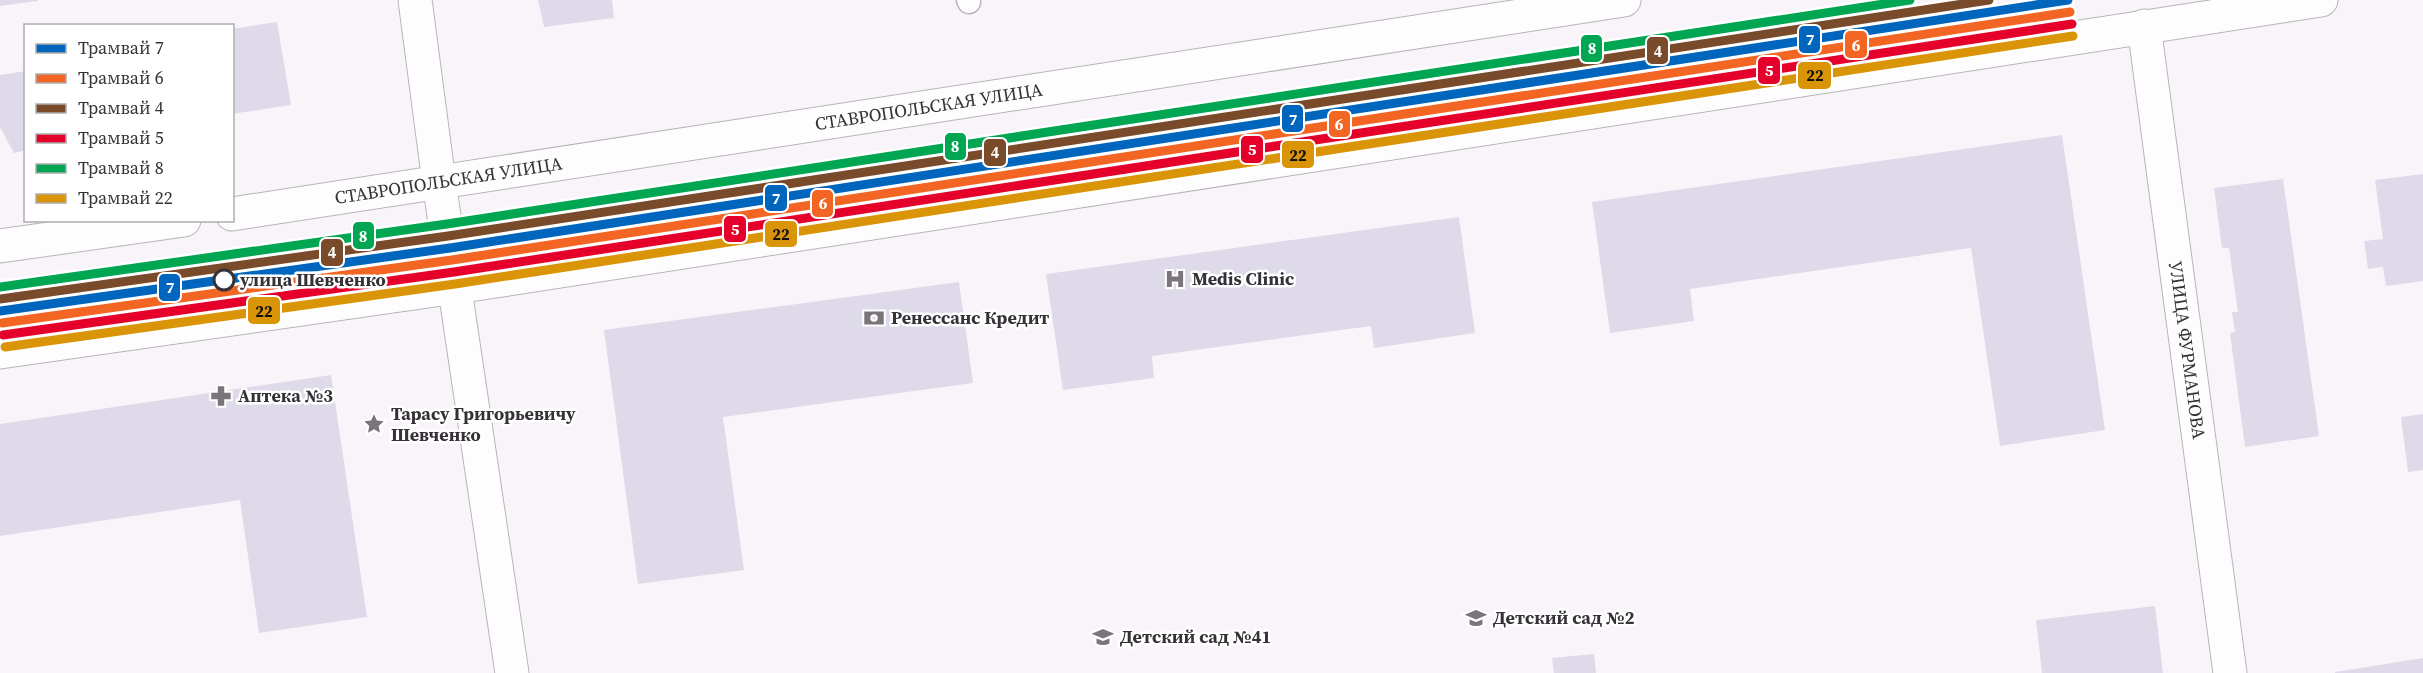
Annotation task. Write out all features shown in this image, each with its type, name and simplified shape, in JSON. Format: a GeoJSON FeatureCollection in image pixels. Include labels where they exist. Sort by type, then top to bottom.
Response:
{"type":"FeatureCollection","features":[{"type":"Feature","properties":{"kind":"main road"},"geometry":{"type":"LineString","coordinates":[[415,0],[439,182],[512,673]]}},
{"type":"Feature","properties":{"kind":"main road","name":"СТАВРОПОЛЬСКАЯ УЛИЦА"},"geometry":{"type":"LineString","coordinates":[[234,214],[1624,0]]}},
{"type":"Feature","properties":{"kind":"main road"},"geometry":{"type":"LineString","coordinates":[[0,352],[456,287],[2321,0]]}},
{"type":"Feature","properties":{"kind":"main road","name":"УЛИЦА ФУРМАНОВА"},"geometry":{"type":"LineString","coordinates":[[2144,27],[2230,673]]}},
{"type":"Feature","properties":{"kind":"main road"},"geometry":{"type":"LineString","coordinates":[[0,246],[170,222]]}},
{"type":"Feature","properties":{"kind":"building"},"geometry":{"type":"Polygon","coordinates":[[[0,0],[38,0],[38,1],[0,6],[0,0]]]}},
{"type":"Feature","properties":{"kind":"building"},"geometry":{"type":"Polygon","coordinates":[[[538,0],[612,0],[614,18],[544,27],[538,0]]]}},
{"type":"Feature","properties":{"kind":"building"},"geometry":{"type":"Polygon","coordinates":[[[277,22],[291,105],[234,114],[234,29],[277,22]]]}},
{"type":"Feature","properties":{"kind":"building"},"geometry":{"type":"Polygon","coordinates":[[[24,71],[24,150],[14,153],[0,127],[0,75],[24,71]]]}},
{"type":"Feature","properties":{"kind":"building"},"geometry":{"type":"Polygon","coordinates":[[[2062,135],[2105,430],[2000,446],[1971,248],[1690,289],[1694,321],[1610,333],[1592,202],[2062,135]]]}},
{"type":"Feature","properties":{"kind":"building"},"geometry":{"type":"Polygon","coordinates":[[[2423,174],[2423,281],[2386,286],[2383,267],[2368,269],[2364,241],[2383,239],[2375,180],[2423,174]]]}},
{"type":"Feature","properties":{"kind":"building"},"geometry":{"type":"Polygon","coordinates":[[[2283,179],[2319,436],[2245,447],[2230,333],[2235,332],[2232,312],[2238,312],[2229,248],[2222,248],[2214,188],[2283,179]]]}},
{"type":"Feature","properties":{"kind":"building"},"geometry":{"type":"Polygon","coordinates":[[[1459,217],[1475,333],[1374,348],[1371,326],[1152,356],[1154,378],[1063,390],[1046,274],[1459,217]]]}},
{"type":"Feature","properties":{"kind":"building"},"geometry":{"type":"Polygon","coordinates":[[[959,282],[973,383],[723,417],[744,570],[638,584],[604,330],[959,282]]]}},
{"type":"Feature","properties":{"kind":"building"},"geometry":{"type":"Polygon","coordinates":[[[331,375],[367,617],[259,633],[240,500],[0,536],[0,424],[331,375]]]}},
{"type":"Feature","properties":{"kind":"building"},"geometry":{"type":"Polygon","coordinates":[[[2423,414],[2423,470],[2408,472],[2401,417],[2423,414]]]}},
{"type":"Feature","properties":{"kind":"building"},"geometry":{"type":"Polygon","coordinates":[[[2155,606],[2163,673],[2042,673],[2036,620],[2155,606]]]}},
{"type":"Feature","properties":{"kind":"building"},"geometry":{"type":"Polygon","coordinates":[[[1594,654],[1596,673],[1554,673],[1552,658],[1594,654]]]}},
{"type":"Feature","properties":{"kind":"building"},"geometry":{"type":"Polygon","coordinates":[[[2423,658],[2423,673],[2335,673],[2335,672],[2423,658]]]}},
{"type":"Feature","properties":{"kind":"tram line","name":"8"},"geometry":{"type":"LineString","coordinates":[[0,287],[447,224],[1910,0]]}},
{"type":"Feature","properties":{"kind":"tram line","name":"4"},"geometry":{"type":"LineString","coordinates":[[0,299],[448,236],[1989,0]]}},
{"type":"Feature","properties":{"kind":"tram line","name":"7"},"geometry":{"type":"LineString","coordinates":[[0,311],[450,248],[2068,0]]}},
{"type":"Feature","properties":{"kind":"tram line","name":"6"},"geometry":{"type":"LineString","coordinates":[[2,323],[452,260],[2070,12]]}},
{"type":"Feature","properties":{"kind":"tram line","name":"5"},"geometry":{"type":"LineString","coordinates":[[3,335],[454,272],[2072,24]]}},
{"type":"Feature","properties":{"kind":"tram line","name":"22"},"geometry":{"type":"LineString","coordinates":[[5,347],[455,284],[2073,36]]}},
{"type":"Feature","properties":{"kind":"place","name":"Medis Clinic"},"geometry":{"type":"Point","coordinates":[1175,279]}},
{"type":"Feature","properties":{"kind":"place","name":"улица Шевченко"},"geometry":{"type":"Point","coordinates":[224,280]}},
{"type":"Feature","properties":{"kind":"place","name":"Ренессанс Кредит"},"geometry":{"type":"Point","coordinates":[874,318]}},
{"type":"Feature","properties":{"kind":"place","name":"Аптека №3"},"geometry":{"type":"Point","coordinates":[221,396]}},
{"type":"Feature","properties":{"kind":"place","name":"Тарасу Григорьевичу Шевченко"},"geometry":{"type":"Point","coordinates":[374,424]}},
{"type":"Feature","properties":{"kind":"place","name":"Детский сад №2"},"geometry":{"type":"Point","coordinates":[1476,618]}},
{"type":"Feature","properties":{"kind":"place","name":"Детский сад №41"},"geometry":{"type":"Point","coordinates":[1103,637]}}]}
